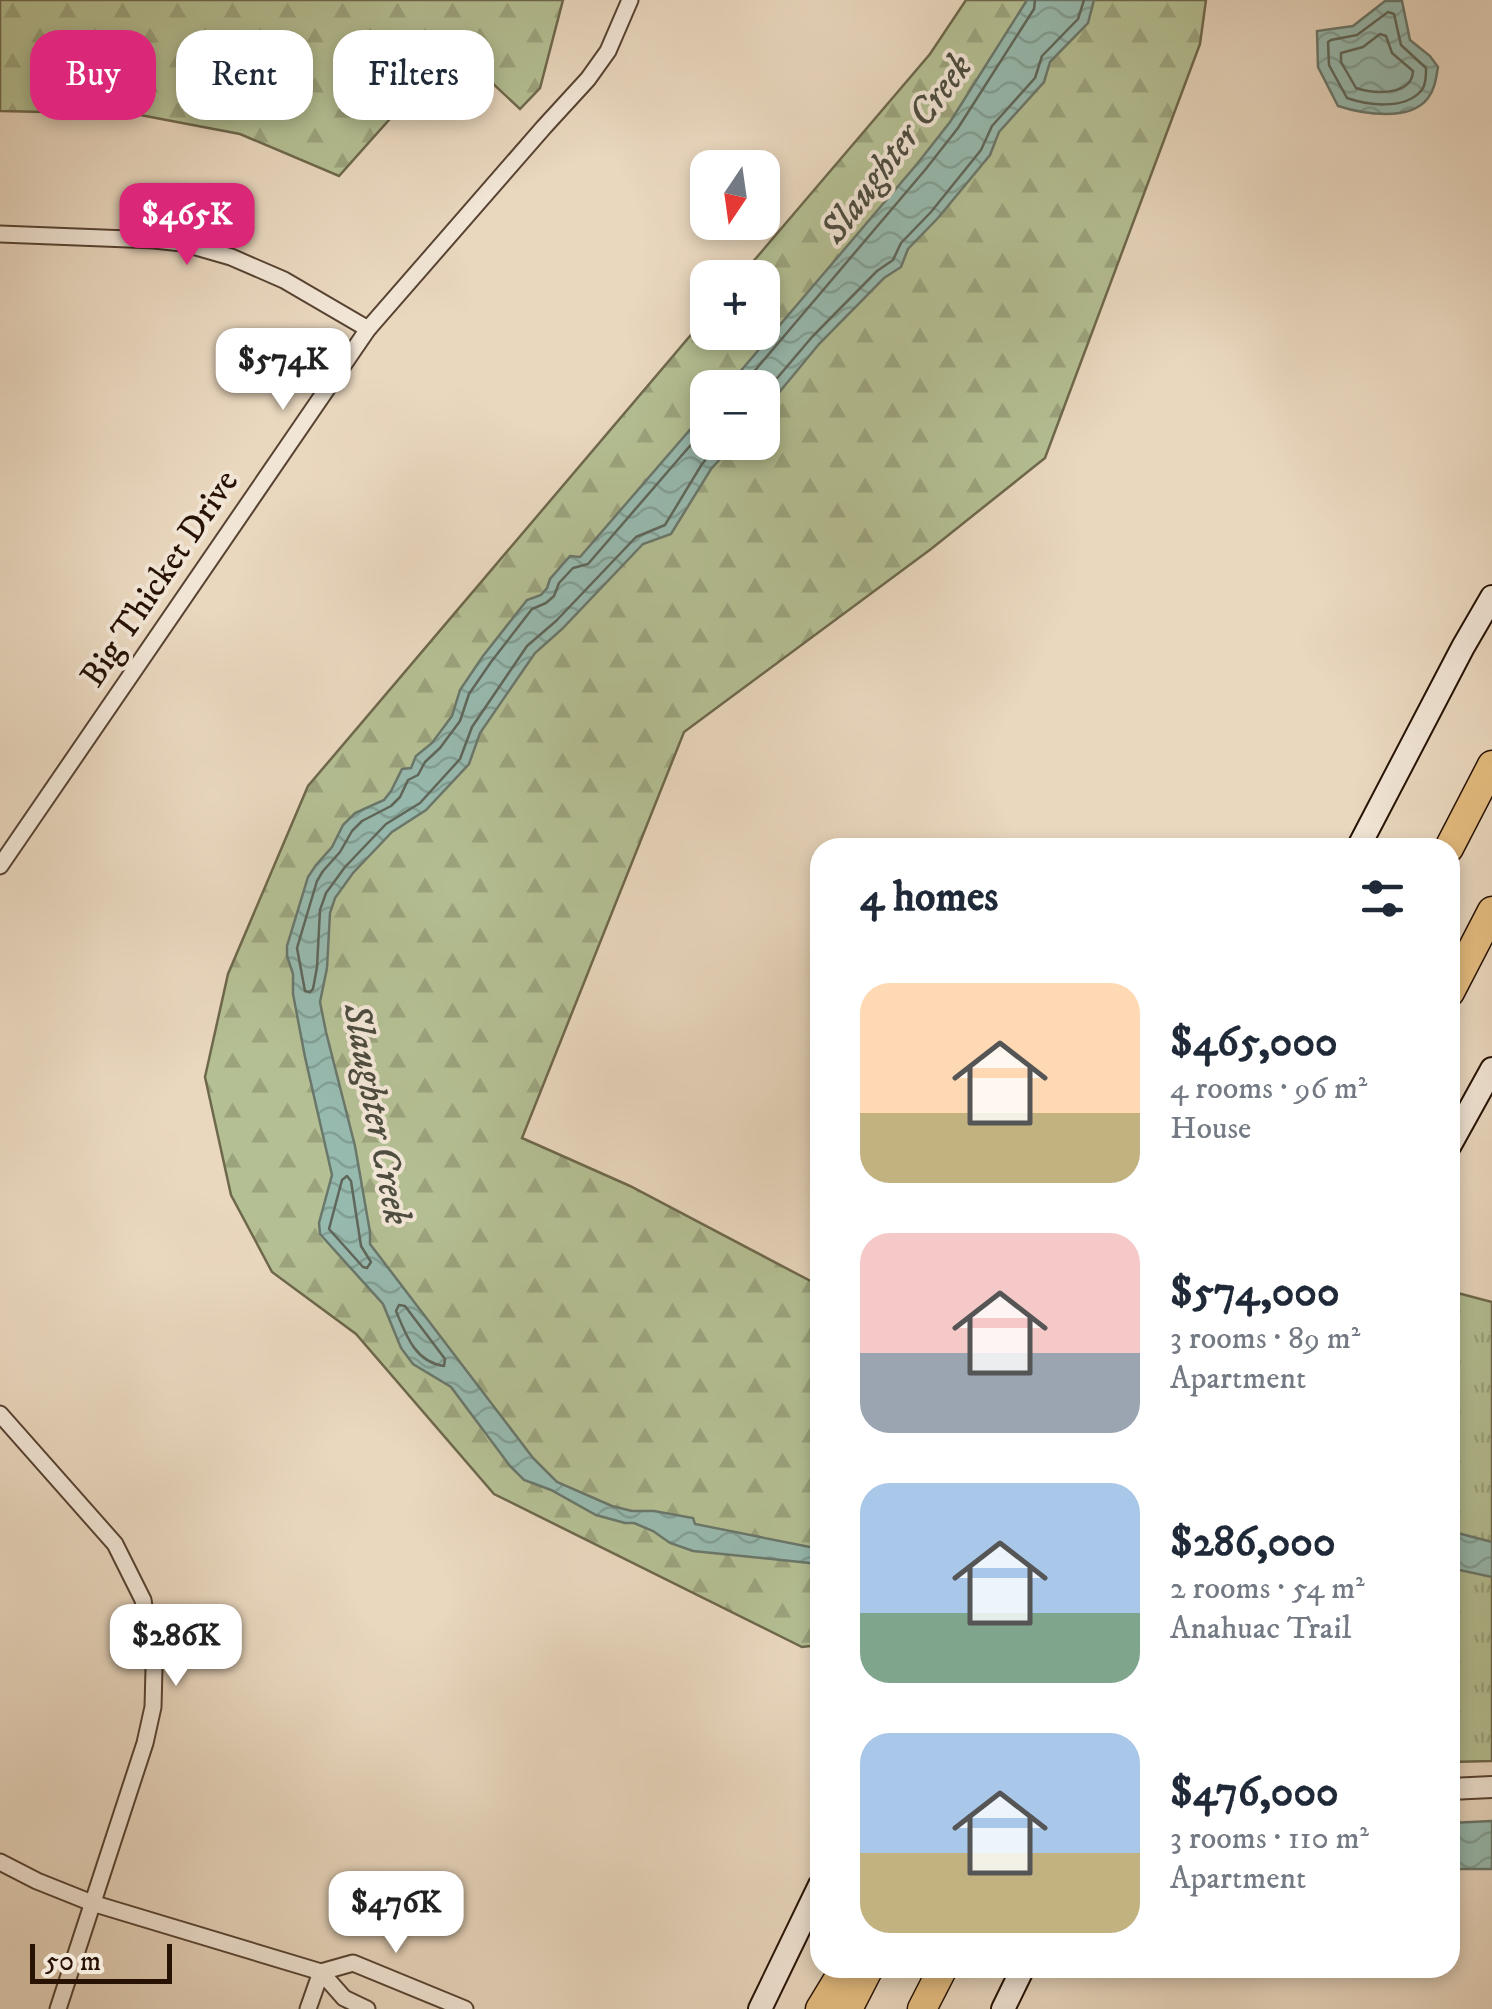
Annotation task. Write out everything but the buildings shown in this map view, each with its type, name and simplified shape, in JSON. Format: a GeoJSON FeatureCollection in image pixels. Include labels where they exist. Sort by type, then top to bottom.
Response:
{"type":"FeatureCollection","features":[{"type":"Feature","properties":{"kind":"highway"},"geometry":{"type":"LineString","coordinates":[[1454,838],[1492,766]]}},
{"type":"Feature","properties":{"kind":"highway"},"geometry":{"type":"LineString","coordinates":[[1460,973],[1492,912]]}},
{"type":"Feature","properties":{"kind":"highway"},"geometry":{"type":"LineString","coordinates":[[820,2009],[838,1978]]}},
{"type":"Feature","properties":{"kind":"highway"},"geometry":{"type":"LineString","coordinates":[[848,2009],[864,1978]]}},
{"type":"Feature","properties":{"kind":"highway"},"geometry":{"type":"LineString","coordinates":[[922,2009],[938,1978]]}},
{"type":"Feature","properties":{"kind":"main road"},"geometry":{"type":"LineString","coordinates":[[1363,838],[1492,598]]}},
{"type":"Feature","properties":{"kind":"main road"},"geometry":{"type":"LineString","coordinates":[[1463,647],[1479,624],[1492,614]]}},
{"type":"Feature","properties":{"kind":"main road"},"geometry":{"type":"LineString","coordinates":[[1460,1127],[1492,1069]]}},
{"type":"Feature","properties":{"kind":"main road"},"geometry":{"type":"LineString","coordinates":[[760,2009],[810,1906]]}},
{"type":"Feature","properties":{"kind":"main road"},"geometry":{"type":"LineString","coordinates":[[1003,2009],[1018,1978]]}},
{"type":"Feature","properties":{"kind":"street","name":"Big Thicket Drive"},"geometry":{"type":"LineString","coordinates":[[0,866],[368,329],[588,79],[608,51],[630,0]]}},
{"type":"Feature","properties":{"kind":"street"},"geometry":{"type":"LineString","coordinates":[[0,234],[182,243],[231,257],[284,280],[368,329]]}},
{"type":"Feature","properties":{"kind":"street"},"geometry":{"type":"LineString","coordinates":[[0,1414],[115,1544],[143,1600],[154,1669],[153,1707],[145,1744],[58,2009]]}},
{"type":"Feature","properties":{"kind":"street"},"geometry":{"type":"LineString","coordinates":[[1460,1789],[1492,1787]]}},
{"type":"Feature","properties":{"kind":"street"},"geometry":{"type":"LineString","coordinates":[[0,1862],[37,1882],[92,1903],[321,1972],[344,1998],[366,2009]]}},
{"type":"Feature","properties":{"kind":"street"},"geometry":{"type":"LineString","coordinates":[[321,1972],[353,1963],[465,2009]]}},
{"type":"Feature","properties":{"kind":"street"},"geometry":{"type":"LineString","coordinates":[[308,2009],[321,1972]]}},
{"type":"Feature","properties":{"kind":"green space"},"geometry":{"type":"Polygon","coordinates":[[[0,0],[563,0],[540,88],[520,109],[494,85],[494,30],[333,30],[333,120],[389,120],[339,176],[240,134],[156,118],[156,30],[30,30],[30,112],[0,111],[0,0]]]}},
{"type":"Feature","properties":{"kind":"green space"},"geometry":{"type":"Polygon","coordinates":[[[966,0],[1206,0],[1200,44],[1045,458],[931,549],[684,732],[522,1138],[630,1186],[810,1281],[810,1646],[802,1647],[494,1494],[356,1334],[272,1272],[231,1195],[205,1077],[228,974],[308,786],[690,336],[690,350],[780,350],[780,260],[754,260],[772,240],[780,240],[780,230],[930,54],[966,0]]]}},
{"type":"Feature","properties":{"kind":"green space"},"geometry":{"type":"Polygon","coordinates":[[[1460,1294],[1492,1302],[1492,1761],[1460,1762],[1460,1294]]]}},
{"type":"Feature","properties":{"kind":"water"},"geometry":{"type":"Polygon","coordinates":[[[1027,0],[1094,0],[1088,23],[1050,62],[1044,82],[999,132],[990,155],[908,249],[901,267],[884,278],[819,344],[780,391],[780,370],[741,370],[759,350],[780,350],[780,325],[950,122],[1027,0]]]}},
{"type":"Feature","properties":{"kind":"water"},"geometry":{"type":"Polygon","coordinates":[[[1385,1],[1402,1],[1410,40],[1438,67],[1432,91],[1420,106],[1398,113],[1338,106],[1318,67],[1317,31],[1353,26],[1385,1]]]}},
{"type":"Feature","properties":{"kind":"water"},"geometry":{"type":"Polygon","coordinates":[[[690,430],[690,460],[719,460],[671,534],[643,544],[535,653],[480,733],[469,764],[426,810],[392,832],[335,898],[320,1002],[355,1146],[370,1244],[533,1458],[557,1482],[612,1506],[693,1518],[695,1524],[810,1547],[810,1563],[693,1551],[634,1523],[596,1515],[524,1480],[451,1387],[413,1364],[401,1348],[383,1304],[320,1234],[319,1223],[332,1175],[287,956],[308,877],[332,847],[343,825],[355,813],[384,800],[402,769],[411,768],[416,756],[432,743],[452,716],[460,690],[483,656],[527,600],[541,595],[570,556],[580,557],[690,430]]]}},
{"type":"Feature","properties":{"kind":"water"},"geometry":{"type":"Polygon","coordinates":[[[1460,1534],[1492,1542],[1492,1577],[1460,1570],[1460,1534]]]}},
{"type":"Feature","properties":{"kind":"water"},"geometry":{"type":"Polygon","coordinates":[[[1492,1821],[1492,1869],[1460,1869],[1460,1823],[1492,1821]]]}},
{"type":"Feature","properties":{"kind":"water label","name":"Slaughter Creek"},"geometry":{"type":"Point","coordinates":[897,149]}},
{"type":"Feature","properties":{"kind":"water label","name":"Slaughter Creek"},"geometry":{"type":"Point","coordinates":[376,1114]}}]}
